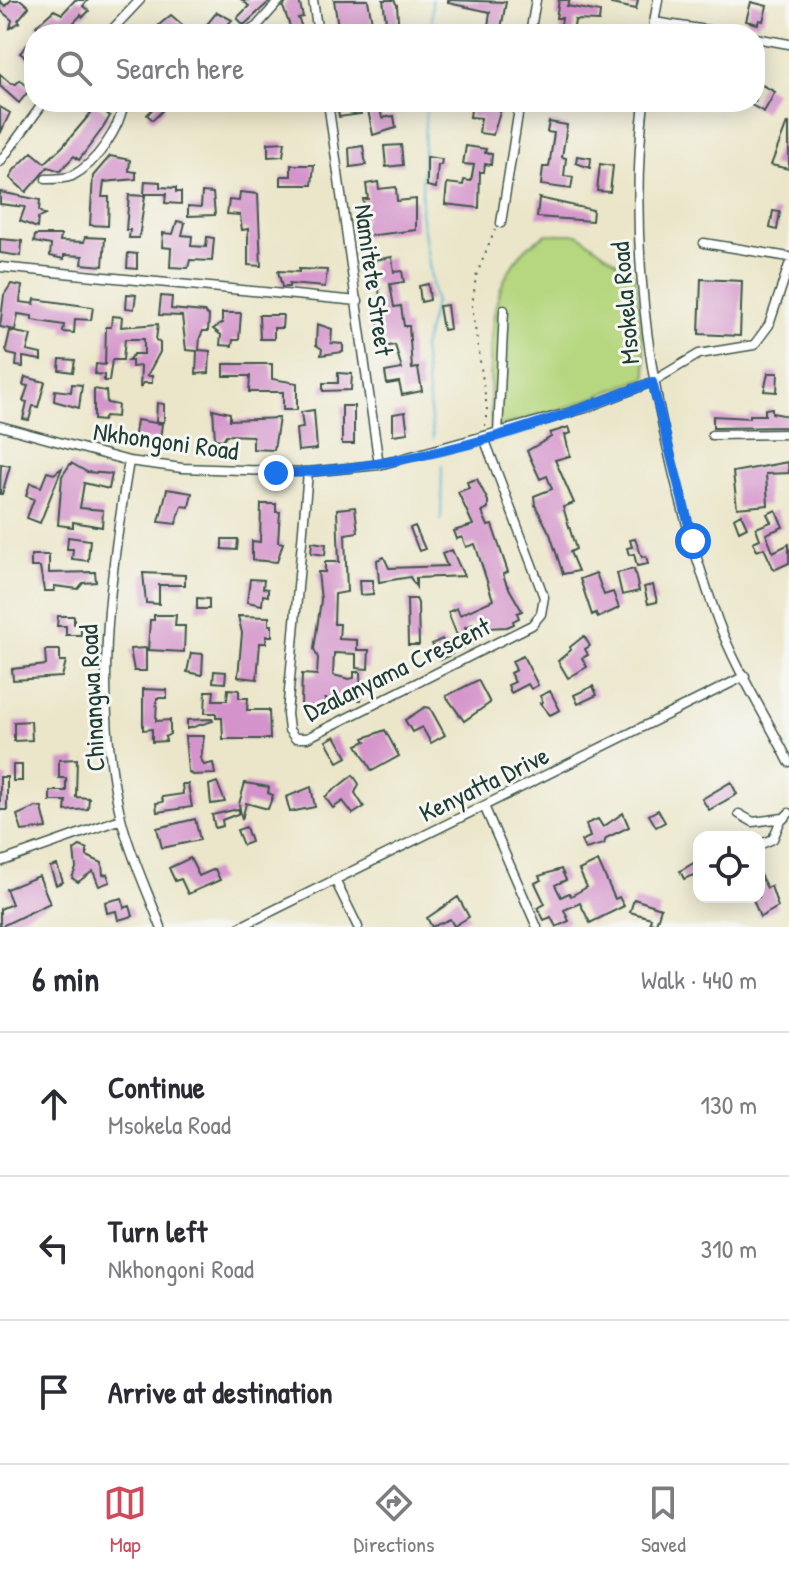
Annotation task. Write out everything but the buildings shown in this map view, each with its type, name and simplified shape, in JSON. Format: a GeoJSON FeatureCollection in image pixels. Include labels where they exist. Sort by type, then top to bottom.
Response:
{"type":"FeatureCollection","features":[{"type":"Feature","properties":{"kind":"street"},"geometry":{"type":"LineString","coordinates":[[117,24],[140,0]]}},
{"type":"Feature","properties":{"kind":"street"},"geometry":{"type":"LineString","coordinates":[[259,24],[280,0]]}},
{"type":"Feature","properties":{"kind":"street"},"geometry":{"type":"LineString","coordinates":[[313,0],[317,24]]}},
{"type":"Feature","properties":{"kind":"street"},"geometry":{"type":"LineString","coordinates":[[532,24],[536,0]]}},
{"type":"Feature","properties":{"kind":"street"},"geometry":{"type":"LineString","coordinates":[[658,0],[654,22],[667,24]]}},
{"type":"Feature","properties":{"kind":"street"},"geometry":{"type":"LineString","coordinates":[[765,40],[789,44]]}},
{"type":"Feature","properties":{"kind":"street"},"geometry":{"type":"LineString","coordinates":[[0,162],[37,112]]}},
{"type":"Feature","properties":{"kind":"street"},"geometry":{"type":"LineString","coordinates":[[46,179],[73,175],[87,164],[113,133],[120,112]]}},
{"type":"Feature","properties":{"kind":"street","name":"Namitete Street"},"geometry":{"type":"LineString","coordinates":[[330,112],[379,465]]}},
{"type":"Feature","properties":{"kind":"street"},"geometry":{"type":"LineString","coordinates":[[501,223],[518,112]]}},
{"type":"Feature","properties":{"kind":"street","name":"Msokela Road"},"geometry":{"type":"LineString","coordinates":[[643,112],[638,209],[652,382],[719,622],[789,762]]}},
{"type":"Feature","properties":{"kind":"street"},"geometry":{"type":"LineString","coordinates":[[704,243],[789,257]]}},
{"type":"Feature","properties":{"kind":"street","name":"Nkhongoni Road"},"geometry":{"type":"LineString","coordinates":[[0,426],[129,461],[215,470],[308,472],[379,465],[586,408],[652,382],[699,354],[754,345],[769,325],[789,265]]}},
{"type":"Feature","properties":{"kind":"street"},"geometry":{"type":"LineString","coordinates":[[0,267],[358,301]]}},
{"type":"Feature","properties":{"kind":"street"},"geometry":{"type":"LineString","coordinates":[[498,433],[504,310]]}},
{"type":"Feature","properties":{"kind":"street"},"geometry":{"type":"LineString","coordinates":[[712,435],[789,434]]}},
{"type":"Feature","properties":{"kind":"street","name":"Dzalanyama Crescent"},"geometry":{"type":"LineString","coordinates":[[308,472],[287,714],[289,730],[295,738],[307,738],[532,625],[541,614],[544,597],[484,438]]}},
{"type":"Feature","properties":{"kind":"street","name":"Chinangwa Road"},"geometry":{"type":"LineString","coordinates":[[129,461],[105,627],[109,733],[121,819],[161,927]]}},
{"type":"Feature","properties":{"kind":"street","name":"Kenyatta Drive"},"geometry":{"type":"LineString","coordinates":[[240,927],[745,676]]}},
{"type":"Feature","properties":{"kind":"street"},"geometry":{"type":"LineString","coordinates":[[484,806],[537,927]]}},
{"type":"Feature","properties":{"kind":"street"},"geometry":{"type":"LineString","coordinates":[[739,814],[753,822],[786,816]]}},
{"type":"Feature","properties":{"kind":"street"},"geometry":{"type":"LineString","coordinates":[[765,842],[773,839],[786,816]]}},
{"type":"Feature","properties":{"kind":"street"},"geometry":{"type":"LineString","coordinates":[[0,862],[121,819]]}},
{"type":"Feature","properties":{"kind":"street"},"geometry":{"type":"LineString","coordinates":[[335,880],[358,927]]}},
{"type":"Feature","properties":{"kind":"path"},"geometry":{"type":"LineString","coordinates":[[484,438],[487,408],[472,307],[476,276],[493,233],[501,223]]}},
{"type":"Feature","properties":{"kind":"green space"},"geometry":{"type":"Polygon","coordinates":[[[547,234],[578,234],[632,273],[636,280],[647,377],[574,405],[491,429],[491,348],[499,295],[509,271],[525,250],[547,234]]]}},
{"type":"Feature","properties":{"kind":"waterway"},"geometry":{"type":"LineString","coordinates":[[432,0],[432,24]]}},
{"type":"Feature","properties":{"kind":"waterway"},"geometry":{"type":"LineString","coordinates":[[426,112],[421,213],[435,302],[423,348],[433,438]]}},
{"type":"Feature","properties":{"kind":"waterway"},"geometry":{"type":"LineString","coordinates":[[441,520],[442,466]]}},
{"type":"Feature","properties":{"kind":"route"},"geometry":{"type":"LineString","coordinates":[[276,473],[379,465],[426,455],[586,408],[652,382],[693,541]]}}]}
